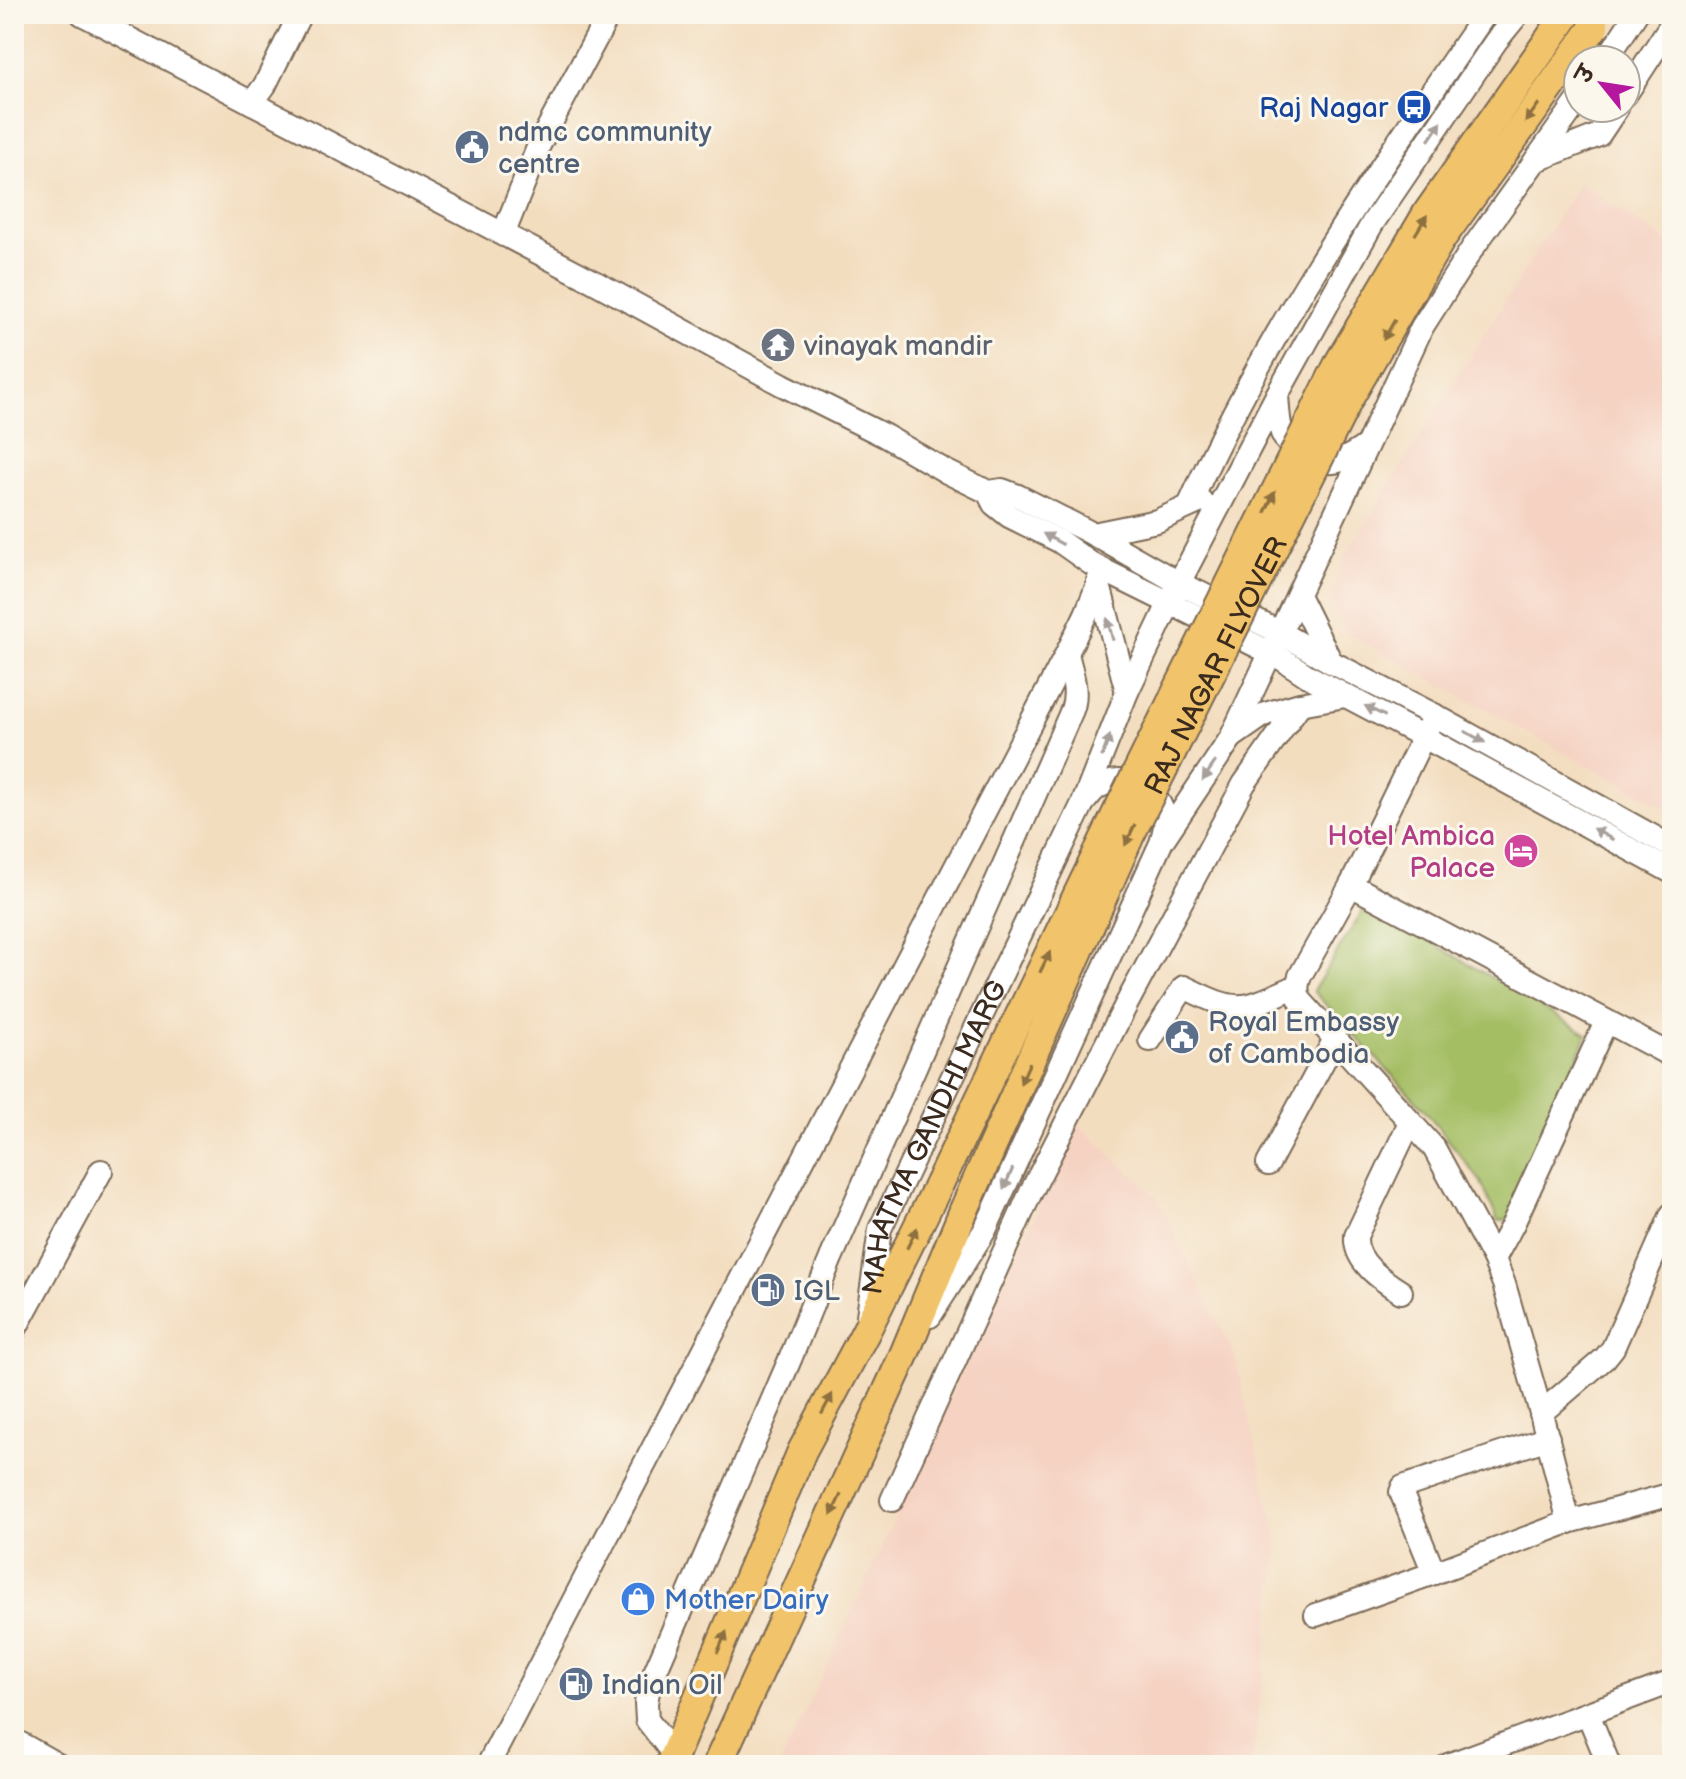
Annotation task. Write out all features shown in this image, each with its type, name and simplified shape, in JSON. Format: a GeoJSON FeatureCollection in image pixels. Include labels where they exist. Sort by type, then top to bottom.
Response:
{"type":"FeatureCollection","features":[{"type":"Feature","properties":{"kind":"main road","name":"RAJ NAGAR FLYOVER"},"geometry":{"type":"LineString","coordinates":[[865,1333],[1340,361],[1428,212],[1567,14]]}},
{"type":"Feature","properties":{"kind":"main road","name":"RAJ NAGAR FLYOVER"},"geometry":{"type":"LineString","coordinates":[[903,1357],[964,1210],[1130,835],[1348,400],[1441,239],[1598,21]]}},
{"type":"Feature","properties":{"kind":"main road","name":"MAHATMA GANDHI MARG"},"geometry":{"type":"LineString","coordinates":[[672,1760],[802,1451],[865,1333]]}},
{"type":"Feature","properties":{"kind":"main road"},"geometry":{"type":"LineString","coordinates":[[717,1765],[903,1357]]}},
{"type":"Feature","properties":{"kind":"street"},"geometry":{"type":"LineString","coordinates":[[82,14],[885,436],[947,472],[988,492],[1002,490],[1018,496],[1093,534],[1175,593],[1275,642],[1331,662],[1434,715],[1672,847]]}},
{"type":"Feature","properties":{"kind":"street"},"geometry":{"type":"LineString","coordinates":[[252,103],[265,85],[300,14]]}},
{"type":"Feature","properties":{"kind":"street"},"geometry":{"type":"LineString","coordinates":[[503,235],[539,145],[609,14]]}},
{"type":"Feature","properties":{"kind":"street","name":"MAHATMA GANDHI MARG"},"geometry":{"type":"LineString","coordinates":[[865,1333],[880,1229],[1083,803],[1127,692],[1175,593],[1277,395],[1372,224],[1496,41],[1518,14]]}},
{"type":"Feature","properties":{"kind":"street"},"geometry":{"type":"LineString","coordinates":[[1616,44],[1636,14]]}},
{"type":"Feature","properties":{"kind":"street"},"geometry":{"type":"LineString","coordinates":[[1189,506],[1286,318],[1383,163],[1481,20],[1496,41]]}},
{"type":"Feature","properties":{"kind":"street"},"geometry":{"type":"LineString","coordinates":[[1642,69],[1672,23]]}},
{"type":"Feature","properties":{"kind":"street"},"geometry":{"type":"LineString","coordinates":[[903,1357],[985,1230],[1162,841],[1231,738],[1422,327],[1472,249],[1562,124]]}},
{"type":"Feature","properties":{"kind":"street"},"geometry":{"type":"LineString","coordinates":[[1537,160],[1599,135],[1606,124]]}},
{"type":"Feature","properties":{"kind":"street"},"geometry":{"type":"LineString","coordinates":[[1277,395],[1281,429],[1296,452],[1310,459],[1333,462],[1366,446]]}},
{"type":"Feature","properties":{"kind":"street"},"geometry":{"type":"LineString","coordinates":[[1093,534],[1157,521],[1227,489]]}},
{"type":"Feature","properties":{"kind":"street"},"geometry":{"type":"LineString","coordinates":[[988,492],[994,504],[1009,516],[1059,541],[1096,574],[1175,593]]}},
{"type":"Feature","properties":{"kind":"street"},"geometry":{"type":"LineString","coordinates":[[488,1765],[1067,653],[1086,614],[1096,574]]}},
{"type":"Feature","properties":{"kind":"street"},"geometry":{"type":"LineString","coordinates":[[1096,574],[1127,692]]}},
{"type":"Feature","properties":{"kind":"street"},"geometry":{"type":"LineString","coordinates":[[1298,595],[1331,662]]}},
{"type":"Feature","properties":{"kind":"street"},"geometry":{"type":"LineString","coordinates":[[1275,642],[1308,676],[1672,872]]}},
{"type":"Feature","properties":{"kind":"street"},"geometry":{"type":"LineString","coordinates":[[672,1760],[647,1720],[649,1686],[1072,710],[1076,690],[1067,653]]}},
{"type":"Feature","properties":{"kind":"street"},"geometry":{"type":"LineString","coordinates":[[1231,738],[1265,714],[1345,696]]}},
{"type":"Feature","properties":{"kind":"street"},"geometry":{"type":"LineString","coordinates":[[892,1500],[1031,1192],[1126,1005],[1244,784],[1300,704]]}},
{"type":"Feature","properties":{"kind":"street"},"geometry":{"type":"LineString","coordinates":[[1434,715],[1351,885],[1297,986],[1300,1000],[1434,1148],[1494,1259],[1541,1413],[1569,1522]]}},
{"type":"Feature","properties":{"kind":"street"},"geometry":{"type":"LineString","coordinates":[[1083,803],[1096,789],[1113,781],[1132,782],[1148,789],[1160,804],[1165,822],[1162,841]]}},
{"type":"Feature","properties":{"kind":"street"},"geometry":{"type":"LineString","coordinates":[[1351,885],[1672,1056]]}},
{"type":"Feature","properties":{"kind":"street"},"geometry":{"type":"LineString","coordinates":[[1096,986],[1126,1005]]}},
{"type":"Feature","properties":{"kind":"street"},"geometry":{"type":"LineString","coordinates":[[1150,1040],[1184,987],[1229,1005],[1246,1006],[1297,986]]}},
{"type":"Feature","properties":{"kind":"street"},"geometry":{"type":"LineString","coordinates":[[1494,1259],[1606,1022]]}},
{"type":"Feature","properties":{"kind":"street"},"geometry":{"type":"LineString","coordinates":[[1268,1164],[1335,1039]]}},
{"type":"Feature","properties":{"kind":"street"},"geometry":{"type":"LineString","coordinates":[[1401,1292],[1376,1276],[1355,1243],[1410,1122]]}},
{"type":"Feature","properties":{"kind":"street"},"geometry":{"type":"LineString","coordinates":[[14,1331],[101,1171]]}},
{"type":"Feature","properties":{"kind":"street"},"geometry":{"type":"LineString","coordinates":[[1541,1413],[1613,1348],[1672,1214]]}},
{"type":"Feature","properties":{"kind":"street"},"geometry":{"type":"LineString","coordinates":[[1434,1573],[1401,1492],[1403,1487],[1548,1438]]}},
{"type":"Feature","properties":{"kind":"street"},"geometry":{"type":"LineString","coordinates":[[1316,1615],[1569,1522],[1672,1495]]}},
{"type":"Feature","properties":{"kind":"street"},"geometry":{"type":"LineString","coordinates":[[1448,1765],[1672,1682]]}},
{"type":"Feature","properties":{"kind":"street"},"geometry":{"type":"LineString","coordinates":[[1588,1714],[1609,1765]]}},
{"type":"Feature","properties":{"kind":"street"},"geometry":{"type":"LineString","coordinates":[[14,1740],[58,1765]]}},
{"type":"Feature","properties":{"kind":"shaded area"},"geometry":{"type":"Polygon","coordinates":[[[1580,182],[1672,245],[1672,812],[1346,633],[1330,601],[1343,559],[1580,182]]]}},
{"type":"Feature","properties":{"kind":"shaded area"},"geometry":{"type":"Polygon","coordinates":[[[1077,1123],[1157,1197],[1235,1357],[1279,1546],[1252,1765],[780,1765],[844,1629],[1077,1123]]]}},
{"type":"Feature","properties":{"kind":"green space"},"geometry":{"type":"Polygon","coordinates":[[[1367,904],[1587,1034],[1514,1218],[1498,1221],[1481,1182],[1424,1109],[1313,991],[1367,904]]]}},
{"type":"Feature","properties":{"kind":"place","name":"Raj Nagar"},"geometry":{"type":"Point","coordinates":[1414,107]}},
{"type":"Feature","properties":{"kind":"place","name":"ndmc community centre"},"geometry":{"type":"Point","coordinates":[472,147]}},
{"type":"Feature","properties":{"kind":"place","name":"vinayak mandir"},"geometry":{"type":"Point","coordinates":[778,345]}},
{"type":"Feature","properties":{"kind":"place","name":"Hotel Ambica Palace"},"geometry":{"type":"Point","coordinates":[1521,851]}},
{"type":"Feature","properties":{"kind":"place","name":"Royal Embassy of Cambodia"},"geometry":{"type":"Point","coordinates":[1182,1037]}},
{"type":"Feature","properties":{"kind":"place","name":"IGL"},"geometry":{"type":"Point","coordinates":[768,1290]}},
{"type":"Feature","properties":{"kind":"place","name":"Mother Dairy"},"geometry":{"type":"Point","coordinates":[638,1599]}},
{"type":"Feature","properties":{"kind":"place","name":"Indian Oil"},"geometry":{"type":"Point","coordinates":[576,1684]}}]}
